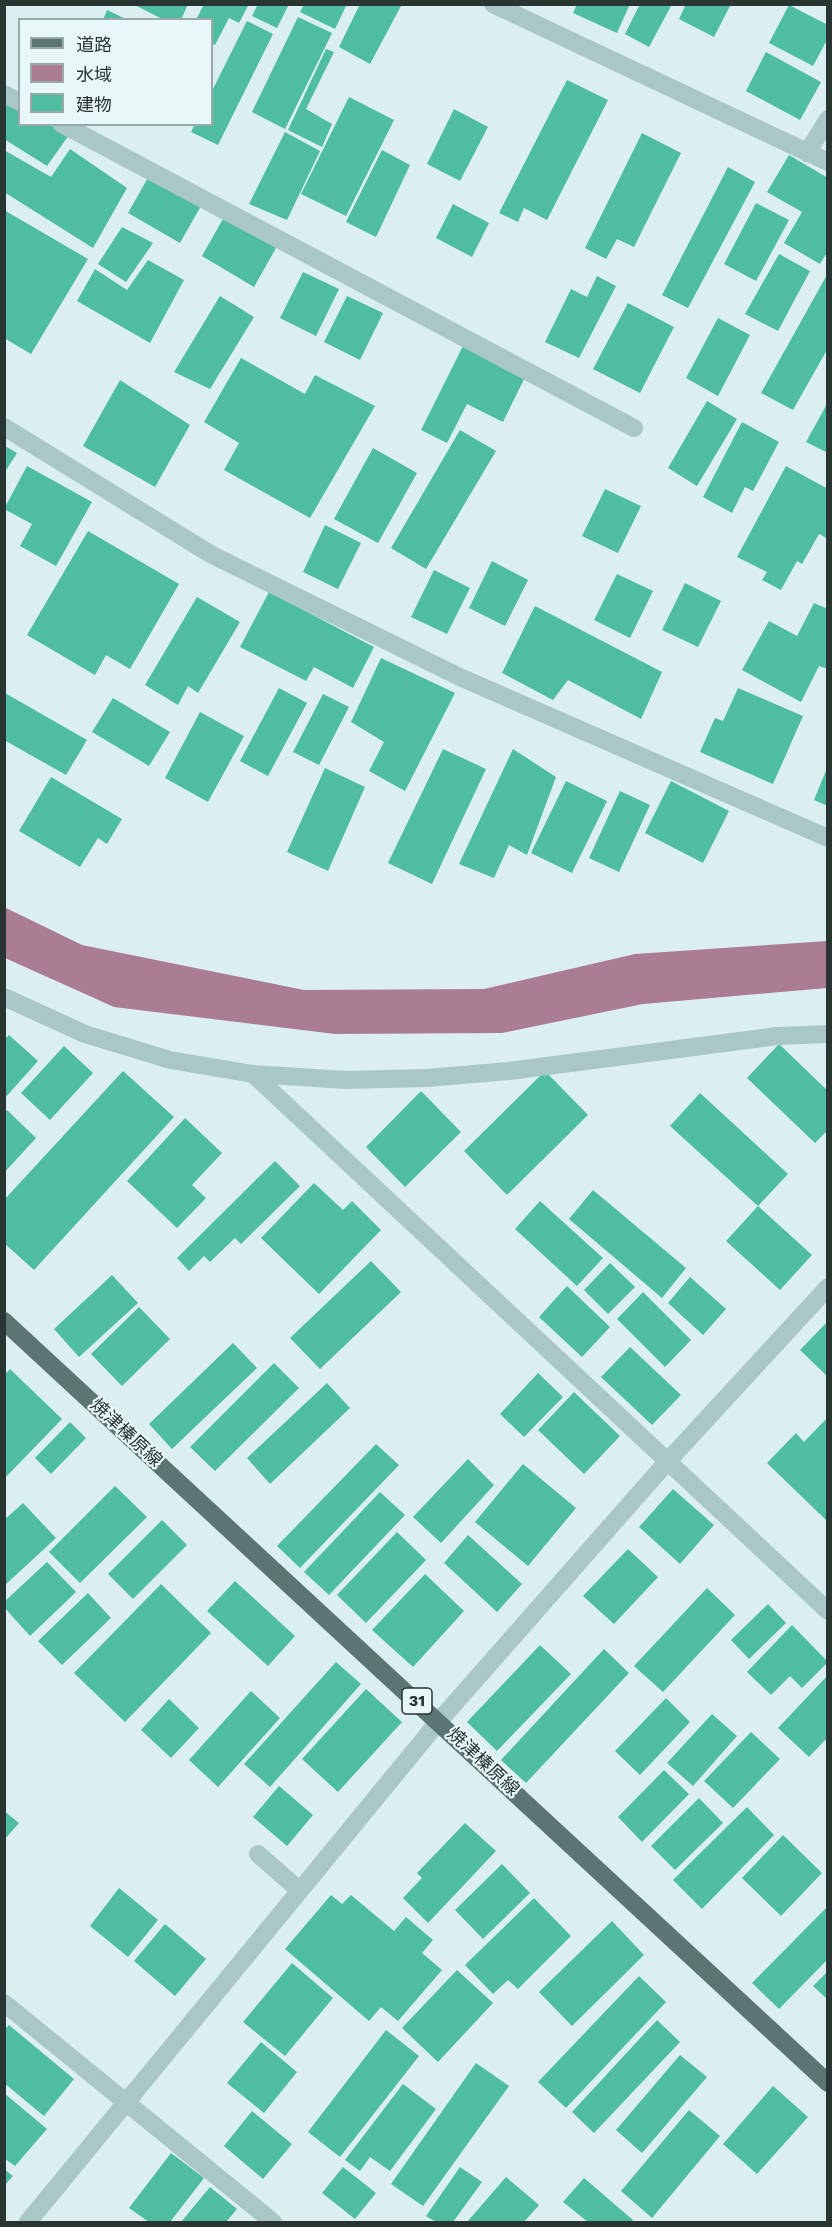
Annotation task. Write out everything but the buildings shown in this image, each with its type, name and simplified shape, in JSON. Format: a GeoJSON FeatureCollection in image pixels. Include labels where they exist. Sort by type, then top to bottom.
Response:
{"type":"FeatureCollection","features":[{"type":"Feature","properties":{"kind":"main road","name":"焼津榛原線"},"geometry":{"type":"LineString","coordinates":[[4,1321],[828,2083]]}},
{"type":"Feature","properties":{"kind":"street"},"geometry":{"type":"LineString","coordinates":[[493,4],[828,162]]}},
{"type":"Feature","properties":{"kind":"street"},"geometry":{"type":"LineString","coordinates":[[4,94],[18,101]]}},
{"type":"Feature","properties":{"kind":"street"},"geometry":{"type":"LineString","coordinates":[[807,153],[828,119]]}},
{"type":"Feature","properties":{"kind":"street"},"geometry":{"type":"LineString","coordinates":[[66,126],[634,428]]}},
{"type":"Feature","properties":{"kind":"street"},"geometry":{"type":"LineString","coordinates":[[4,427],[212,555],[462,678],[828,838]]}},
{"type":"Feature","properties":{"kind":"street"},"geometry":{"type":"LineString","coordinates":[[4,997],[86,1034],[170,1060],[253,1074],[346,1080],[426,1078],[509,1071],[778,1036],[828,1034]]}},
{"type":"Feature","properties":{"kind":"street"},"geometry":{"type":"LineString","coordinates":[[253,1074],[828,1611]]}},
{"type":"Feature","properties":{"kind":"street"},"geometry":{"type":"LineString","coordinates":[[28,2223],[439,1721],[667,1462],[828,1287]]}},
{"type":"Feature","properties":{"kind":"street"},"geometry":{"type":"LineString","coordinates":[[258,1854],[299,1890]]}},
{"type":"Feature","properties":{"kind":"street"},"geometry":{"type":"LineString","coordinates":[[4,2003],[273,2223]]}},
{"type":"Feature","properties":{"kind":"water"},"geometry":{"type":"Polygon","coordinates":[[[4,907],[82,945],[304,990],[484,989],[635,954],[827,941],[827,988],[643,1004],[502,1033],[335,1034],[114,1007],[5,958],[4,907]]]}}]}
